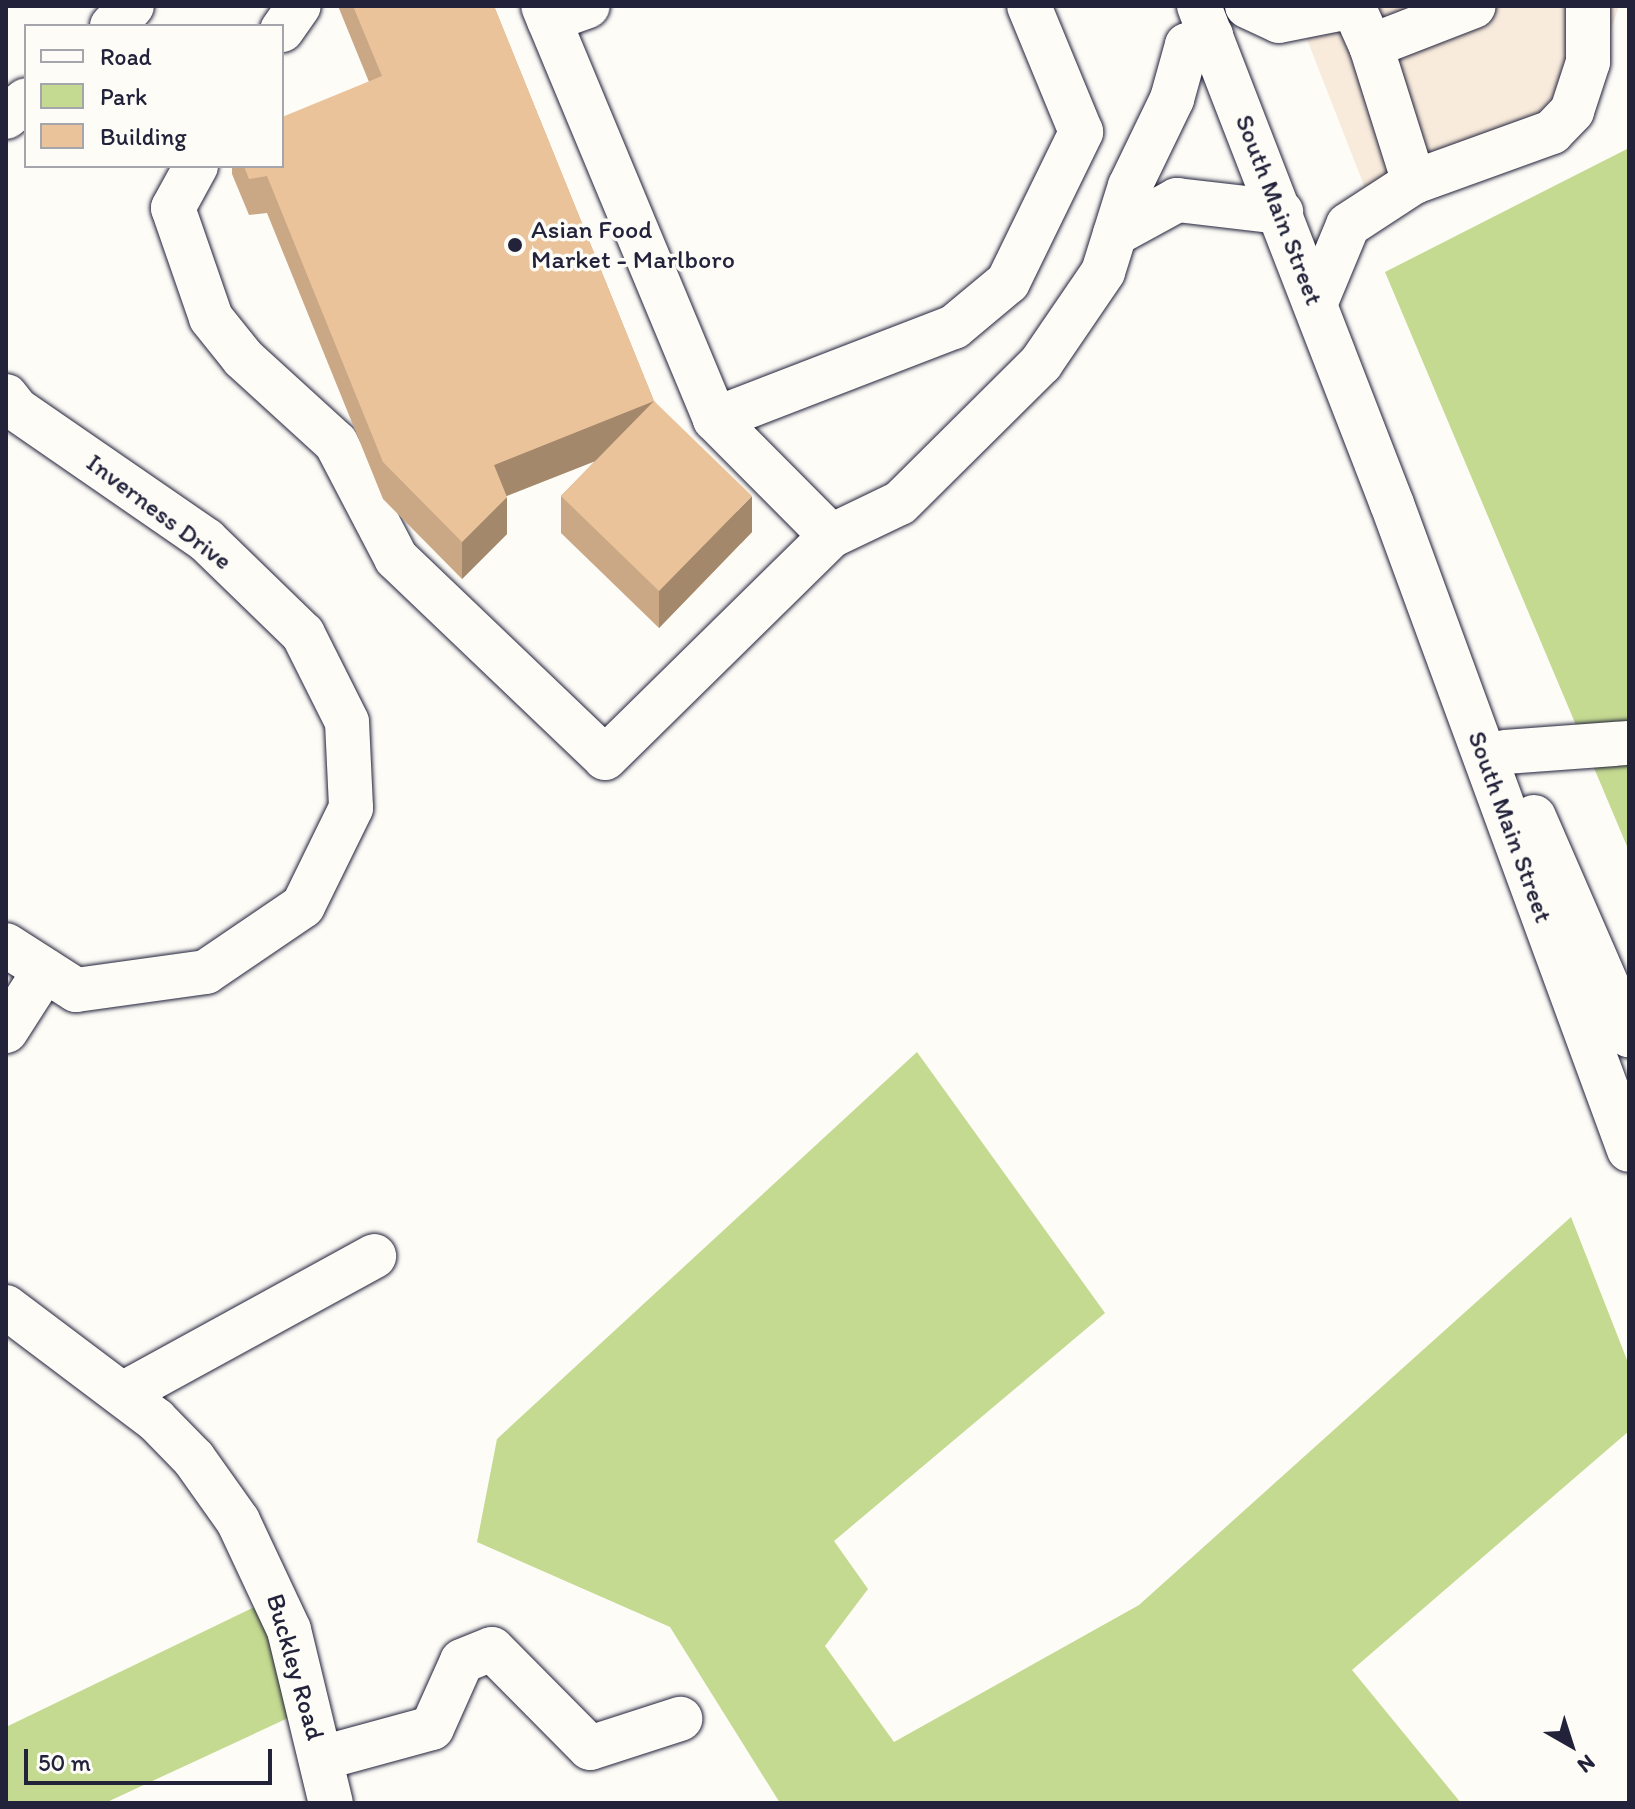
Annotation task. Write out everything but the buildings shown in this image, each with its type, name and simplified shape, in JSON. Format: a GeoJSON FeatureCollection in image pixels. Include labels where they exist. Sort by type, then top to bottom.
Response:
{"type":"FeatureCollection","features":[{"type":"Feature","properties":{"kind":"main road"},"geometry":{"type":"LineString","coordinates":[[114,24],[132,6]]}},
{"type":"Feature","properties":{"kind":"main road"},"geometry":{"type":"LineString","coordinates":[[284,27],[299,6]]}},
{"type":"Feature","properties":{"kind":"main road"},"geometry":{"type":"LineString","coordinates":[[715,419],[954,327],[1008,282],[1081,132],[1029,6]]}},
{"type":"Feature","properties":{"kind":"main road"},"geometry":{"type":"LineString","coordinates":[[1247,6],[1279,21],[1354,6],[1371,46],[1414,182]]}},
{"type":"Feature","properties":{"kind":"main road"},"geometry":{"type":"LineString","coordinates":[[1371,46],[1474,6]]}},
{"type":"Feature","properties":{"kind":"main road"},"geometry":{"type":"LineString","coordinates":[[1316,302],[1348,225],[1414,182],[1552,132],[1572,111],[1588,62],[1588,6]]}},
{"type":"Feature","properties":{"kind":"main road"},"geometry":{"type":"LineString","coordinates":[[560,11],[715,419],[831,536]]}},
{"type":"Feature","properties":{"kind":"main road"},"geometry":{"type":"LineString","coordinates":[[195,168],[173,208],[211,318],[243,358],[336,443],[396,558],[605,758],[831,536],[900,503],[1041,363],[1103,272],[1130,186],[1172,99],[1187,45],[1205,21]]}},
{"type":"Feature","properties":{"kind":"main road","name":"South Main Street"},"geometry":{"type":"LineString","coordinates":[[1205,21],[1392,504],[1629,1150]]}},
{"type":"Feature","properties":{"kind":"main road"},"geometry":{"type":"LineString","coordinates":[[6,117],[24,102]]}},
{"type":"Feature","properties":{"kind":"main road"},"geometry":{"type":"LineString","coordinates":[[1115,234],[1177,200],[1281,212]]}},
{"type":"Feature","properties":{"kind":"main road","name":"Inverness Drive"},"geometry":{"type":"LineString","coordinates":[[6,396],[16,409],[206,540],[303,634],[347,722],[351,808],[303,906],[206,972],[76,990],[6,945]]}},
{"type":"Feature","properties":{"kind":"main road","name":"South Main Street"},"geometry":{"type":"LineString","coordinates":[[1392,504],[1629,1035]]}},
{"type":"Feature","properties":{"kind":"main road"},"geometry":{"type":"LineString","coordinates":[[1505,752],[1629,743]]}},
{"type":"Feature","properties":{"kind":"main road"},"geometry":{"type":"LineString","coordinates":[[6,1031],[45,970]]}},
{"type":"Feature","properties":{"kind":"main road"},"geometry":{"type":"LineString","coordinates":[[126,1392],[374,1256]]}},
{"type":"Feature","properties":{"kind":"main road","name":"Buckley Road"},"geometry":{"type":"LineString","coordinates":[[6,1307],[126,1392],[194,1459],[238,1521],[268,1575],[289,1630],[331,1803]]}},
{"type":"Feature","properties":{"kind":"main road"},"geometry":{"type":"LineString","coordinates":[[322,1758],[432,1728],[462,1661],[492,1649],[590,1748],[680,1719]]}},
{"type":"Feature","properties":{"kind":"shaded area"},"geometry":{"type":"Polygon","coordinates":[[[1294,6],[1619,6],[1578,126],[1379,224],[1294,6]]]}},
{"type":"Feature","properties":{"kind":"green space"},"geometry":{"type":"Polygon","coordinates":[[[1629,148],[1629,851],[1385,272],[1629,148]]]}},
{"type":"Feature","properties":{"kind":"green space"},"geometry":{"type":"Polygon","coordinates":[[[917,1052],[1105,1313],[834,1541],[868,1589],[825,1646],[894,1742],[1139,1605],[1571,1217],[1629,1365],[1629,1431],[1352,1670],[1461,1803],[780,1803],[670,1627],[477,1542],[497,1439],[917,1052]]]}},
{"type":"Feature","properties":{"kind":"green space"},"geometry":{"type":"Polygon","coordinates":[[[267,1601],[314,1706],[105,1803],[6,1803],[6,1727],[267,1601]]]}},
{"type":"Feature","properties":{"kind":"place","name":"Asian Food Market - Marlboro"},"geometry":{"type":"Point","coordinates":[515,245]}}]}
